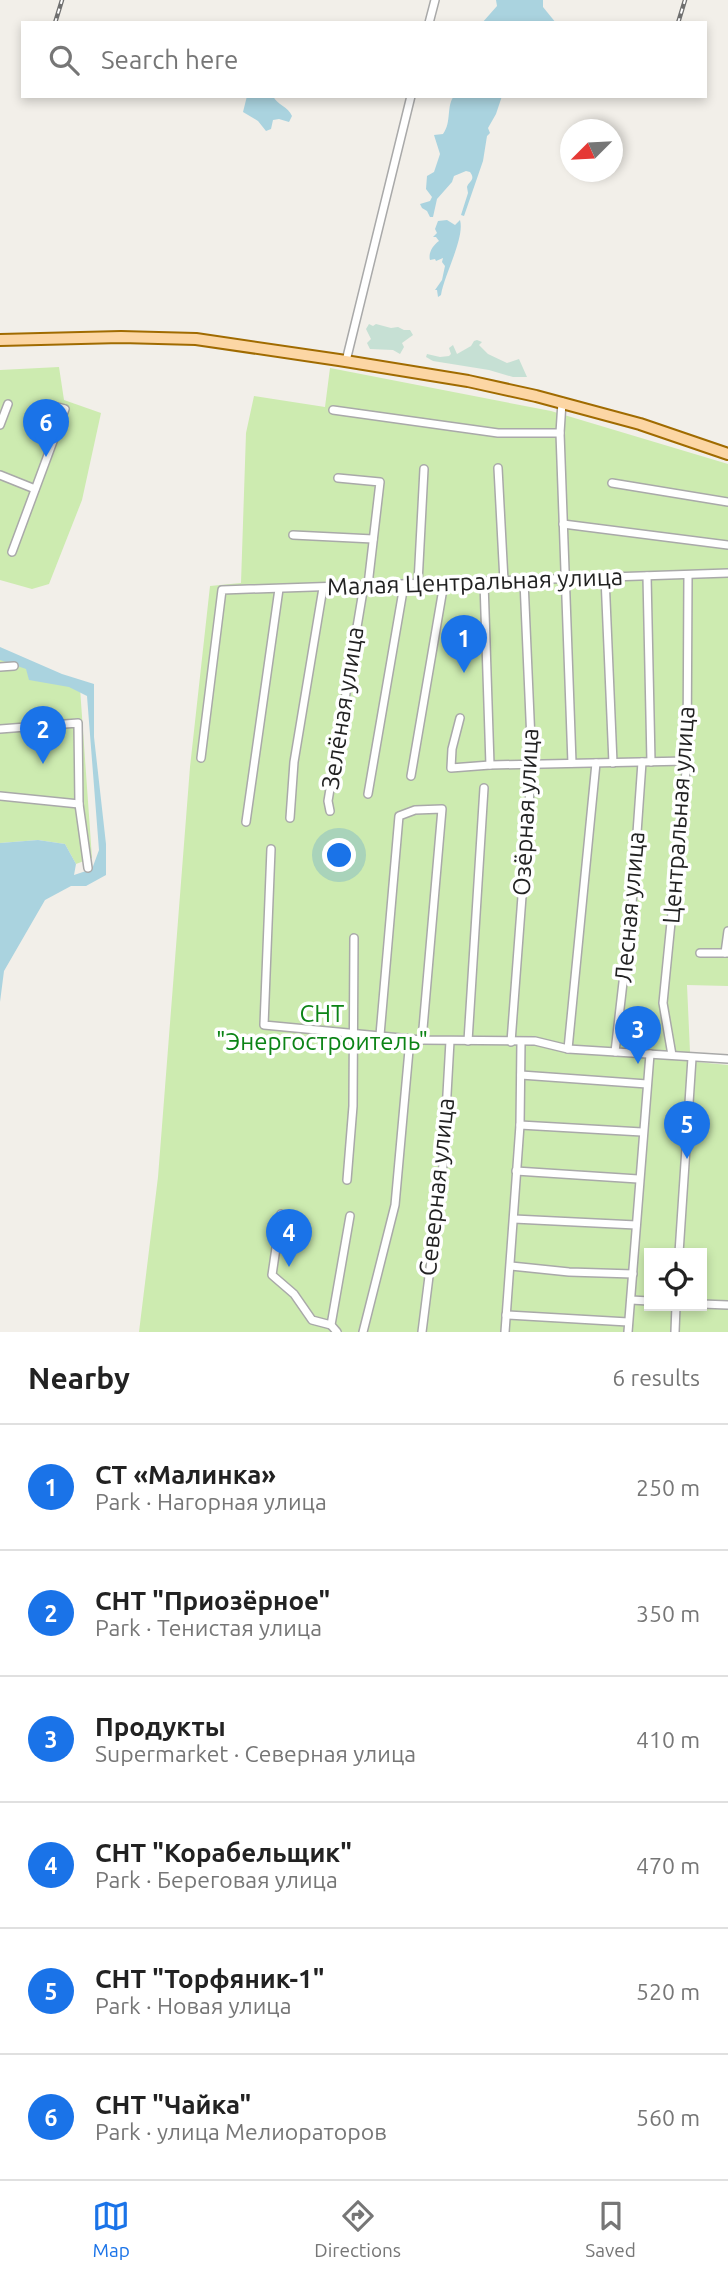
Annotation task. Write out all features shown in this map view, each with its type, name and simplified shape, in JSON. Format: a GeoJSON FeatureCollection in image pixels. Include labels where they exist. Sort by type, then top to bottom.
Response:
{"type":"FeatureCollection","features":[{"type":"Feature","properties":{"kind":"main road"},"geometry":{"type":"LineString","coordinates":[[0,340],[121,337],[195,340],[346,361],[468,381],[562,402],[640,424],[728,454]]}},
{"type":"Feature","properties":{"kind":"street"},"geometry":{"type":"LineString","coordinates":[[430,21],[435,0]]}},
{"type":"Feature","properties":{"kind":"street"},"geometry":{"type":"LineString","coordinates":[[346,361],[411,98]]}},
{"type":"Feature","properties":{"kind":"street"},"geometry":{"type":"LineString","coordinates":[[562,402],[560,433],[572,763]]}},
{"type":"Feature","properties":{"kind":"street"},"geometry":{"type":"LineString","coordinates":[[0,425],[8,404]]}},
{"type":"Feature","properties":{"kind":"street"},"geometry":{"type":"LineString","coordinates":[[12,552],[65,409],[50,405]]}},
{"type":"Feature","properties":{"kind":"street"},"geometry":{"type":"LineString","coordinates":[[333,410],[498,433],[560,433]]}},
{"type":"Feature","properties":{"kind":"street"},"geometry":{"type":"LineString","coordinates":[[498,468],[504,582]]}},
{"type":"Feature","properties":{"kind":"street"},"geometry":{"type":"LineString","coordinates":[[418,583],[424,469]]}},
{"type":"Feature","properties":{"kind":"street"},"geometry":{"type":"LineString","coordinates":[[0,475],[35,489]]}},
{"type":"Feature","properties":{"kind":"street","name":"Зелёная улица"},"geometry":{"type":"LineString","coordinates":[[330,811],[328,801],[360,604],[363,591],[368,585],[380,482],[338,478]]}},
{"type":"Feature","properties":{"kind":"street"},"geometry":{"type":"LineString","coordinates":[[612,483],[728,502]]}},
{"type":"Feature","properties":{"kind":"street"},"geometry":{"type":"LineString","coordinates":[[563,524],[728,545]]}},
{"type":"Feature","properties":{"kind":"street"},"geometry":{"type":"LineString","coordinates":[[293,536],[373,539]]}},
{"type":"Feature","properties":{"kind":"street","name":"Малая Центральная улица"},"geometry":{"type":"LineString","coordinates":[[201,758],[222,590],[728,573]]}},
{"type":"Feature","properties":{"kind":"street","name":"Центральная улица"},"geometry":{"type":"LineString","coordinates":[[671,1055],[663,1003],[687,761],[688,575]]}},
{"type":"Feature","properties":{"kind":"street"},"geometry":{"type":"LineString","coordinates":[[647,576],[651,762]]}},
{"type":"Feature","properties":{"kind":"street"},"geometry":{"type":"LineString","coordinates":[[605,577],[613,762]]}},
{"type":"Feature","properties":{"kind":"street","name":"Озёрная улица"},"geometry":{"type":"LineString","coordinates":[[511,1042],[532,764],[524,581]]}},
{"type":"Feature","properties":{"kind":"street"},"geometry":{"type":"LineString","coordinates":[[484,582],[490,765]]}},
{"type":"Feature","properties":{"kind":"street"},"geometry":{"type":"LineString","coordinates":[[411,776],[444,583]]}},
{"type":"Feature","properties":{"kind":"street"},"geometry":{"type":"LineString","coordinates":[[368,794],[404,584]]}},
{"type":"Feature","properties":{"kind":"street"},"geometry":{"type":"LineString","coordinates":[[290,818],[294,762],[323,588]]}},
{"type":"Feature","properties":{"kind":"street"},"geometry":{"type":"LineString","coordinates":[[246,822],[279,589]]}},
{"type":"Feature","properties":{"kind":"street"},"geometry":{"type":"LineString","coordinates":[[0,667],[14,666]]}},
{"type":"Feature","properties":{"kind":"street"},"geometry":{"type":"LineString","coordinates":[[460,718],[452,749],[451,768],[687,761]]}},
{"type":"Feature","properties":{"kind":"street"},"geometry":{"type":"LineString","coordinates":[[0,729],[78,723],[79,804],[88,868]]}},
{"type":"Feature","properties":{"kind":"street","name":"Лесная улица"},"geometry":{"type":"LineString","coordinates":[[615,1052],[632,904],[642,762]]}},
{"type":"Feature","properties":{"kind":"street"},"geometry":{"type":"LineString","coordinates":[[568,1049],[596,763]]}},
{"type":"Feature","properties":{"kind":"street"},"geometry":{"type":"LineString","coordinates":[[468,1041],[484,788]]}},
{"type":"Feature","properties":{"kind":"street"},"geometry":{"type":"LineString","coordinates":[[0,796],[79,804]]}},
{"type":"Feature","properties":{"kind":"street"},"geometry":{"type":"LineString","coordinates":[[380,1035],[399,816],[415,810],[442,809],[422,1040]]}},
{"type":"Feature","properties":{"kind":"street"},"geometry":{"type":"LineString","coordinates":[[271,849],[264,1025],[422,1040],[536,1041],[568,1049],[728,1059]]}},
{"type":"Feature","properties":{"kind":"street"},"geometry":{"type":"LineString","coordinates":[[700,953],[726,953],[728,931]]}},
{"type":"Feature","properties":{"kind":"street"},"geometry":{"type":"LineString","coordinates":[[347,1180],[353,1106],[354,938]]}},
{"type":"Feature","properties":{"kind":"street"},"geometry":{"type":"LineString","coordinates":[[363,1332],[395,1205],[410,1039]]}},
{"type":"Feature","properties":{"kind":"street","name":"Северная улица"},"geometry":{"type":"LineString","coordinates":[[422,1332],[443,1165],[450,1041]]}},
{"type":"Feature","properties":{"kind":"street"},"geometry":{"type":"LineString","coordinates":[[505,1332],[520,1125],[521,1042]]}},
{"type":"Feature","properties":{"kind":"street"},"geometry":{"type":"LineString","coordinates":[[628,1332],[649,1054]]}},
{"type":"Feature","properties":{"kind":"street"},"geometry":{"type":"LineString","coordinates":[[679,1248],[692,1058]]}},
{"type":"Feature","properties":{"kind":"street"},"geometry":{"type":"LineString","coordinates":[[521,1075],[647,1084]]}},
{"type":"Feature","properties":{"kind":"street"},"geometry":{"type":"LineString","coordinates":[[520,1125],[642,1132]]}},
{"type":"Feature","properties":{"kind":"street"},"geometry":{"type":"LineString","coordinates":[[516,1171],[638,1179]]}},
{"type":"Feature","properties":{"kind":"street"},"geometry":{"type":"LineString","coordinates":[[281,1214],[272,1275],[294,1294],[312,1320],[334,1329],[350,1216]]}},
{"type":"Feature","properties":{"kind":"street"},"geometry":{"type":"LineString","coordinates":[[514,1219],[636,1225]]}},
{"type":"Feature","properties":{"kind":"street"},"geometry":{"type":"LineString","coordinates":[[511,1266],[569,1272],[633,1274]]}},
{"type":"Feature","properties":{"kind":"street"},"geometry":{"type":"LineString","coordinates":[[631,1300],[644,1301]]}},
{"type":"Feature","properties":{"kind":"street"},"geometry":{"type":"LineString","coordinates":[[707,1304],[728,1305]]}},
{"type":"Feature","properties":{"kind":"street"},"geometry":{"type":"LineString","coordinates":[[675,1332],[676,1311]]}},
{"type":"Feature","properties":{"kind":"street"},"geometry":{"type":"LineString","coordinates":[[506,1315],[628,1322]]}},
{"type":"Feature","properties":{"kind":"green space"},"geometry":{"type":"Polygon","coordinates":[[[369,324],[410,330],[413,335],[402,343],[404,347],[400,354],[393,350],[370,349],[367,343],[371,339],[366,329],[369,324]]]}},
{"type":"Feature","properties":{"kind":"green space"},"geometry":{"type":"Polygon","coordinates":[[[477,340],[482,342],[479,345],[488,354],[507,363],[519,359],[527,377],[513,377],[489,370],[433,361],[426,357],[427,354],[449,356],[449,348],[453,345],[457,354],[477,340]]]}},
{"type":"Feature","properties":{"kind":"green space"},"geometry":{"type":"Polygon","coordinates":[[[59,367],[64,400],[101,413],[82,500],[49,584],[32,589],[0,580],[0,370],[59,367]]]}},
{"type":"Feature","properties":{"kind":"green space","name":"СНТ \"Энергостроитель\""},"geometry":{"type":"Polygon","coordinates":[[[330,368],[551,411],[728,464],[728,986],[687,985],[690,1052],[657,1058],[728,1065],[728,1332],[139,1332],[158,1177],[190,767],[210,586],[241,583],[246,433],[254,396],[325,407],[330,368]]]}},
{"type":"Feature","properties":{"kind":"green space"},"geometry":{"type":"Polygon","coordinates":[[[0,654],[80,688],[92,858],[76,864],[65,844],[38,840],[0,843],[0,654]]]}},
{"type":"Feature","properties":{"kind":"water"},"geometry":{"type":"Polygon","coordinates":[[[496,0],[543,0],[543,7],[554,21],[484,21],[497,6],[496,0]]]}},
{"type":"Feature","properties":{"kind":"water"},"geometry":{"type":"Polygon","coordinates":[[[246,98],[274,98],[292,116],[289,122],[273,120],[271,129],[266,131],[258,121],[243,112],[246,98]]]}},
{"type":"Feature","properties":{"kind":"water"},"geometry":{"type":"Polygon","coordinates":[[[501,98],[488,128],[490,133],[487,136],[483,161],[464,216],[461,215],[468,193],[467,187],[472,180],[470,172],[466,171],[454,176],[437,199],[433,217],[430,217],[420,204],[430,201],[432,197],[426,189],[427,176],[434,172],[440,154],[434,135],[443,134],[446,129],[452,100],[501,98]]]}},
{"type":"Feature","properties":{"kind":"water"},"geometry":{"type":"Polygon","coordinates":[[[447,220],[455,225],[460,220],[461,228],[441,295],[438,297],[435,290],[442,280],[445,266],[443,258],[430,260],[430,255],[439,241],[433,237],[437,233],[435,229],[438,221],[447,220]]]}},
{"type":"Feature","properties":{"kind":"water"},"geometry":{"type":"Polygon","coordinates":[[[0,647],[62,674],[94,684],[94,737],[106,844],[106,875],[86,886],[71,886],[45,900],[4,971],[0,1002],[0,843],[38,840],[65,844],[76,864],[74,875],[92,869],[99,850],[87,696],[69,687],[29,680],[26,669],[0,660],[0,647]]]}},
{"type":"Feature","properties":{"kind":"railway"},"geometry":{"type":"LineString","coordinates":[[56,21],[62,0]]}},
{"type":"Feature","properties":{"kind":"railway"},"geometry":{"type":"LineString","coordinates":[[679,21],[685,0]]}},
{"type":"Feature","properties":{"kind":"place","name":"СНТ \"Чайка\""},"geometry":{"type":"Point","coordinates":[46,457]}},
{"type":"Feature","properties":{"kind":"place","name":"CТ «Малинка»"},"geometry":{"type":"Point","coordinates":[464,673]}},
{"type":"Feature","properties":{"kind":"place","name":"СНТ \"Приозёрное\""},"geometry":{"type":"Point","coordinates":[43,764]}},
{"type":"Feature","properties":{"kind":"place","name":"Продукты"},"geometry":{"type":"Point","coordinates":[638,1064]}},
{"type":"Feature","properties":{"kind":"place","name":"СНТ \"Торфяник-1\""},"geometry":{"type":"Point","coordinates":[687,1159]}},
{"type":"Feature","properties":{"kind":"place","name":"СНТ \"Корабельщик\""},"geometry":{"type":"Point","coordinates":[289,1267]}}]}
